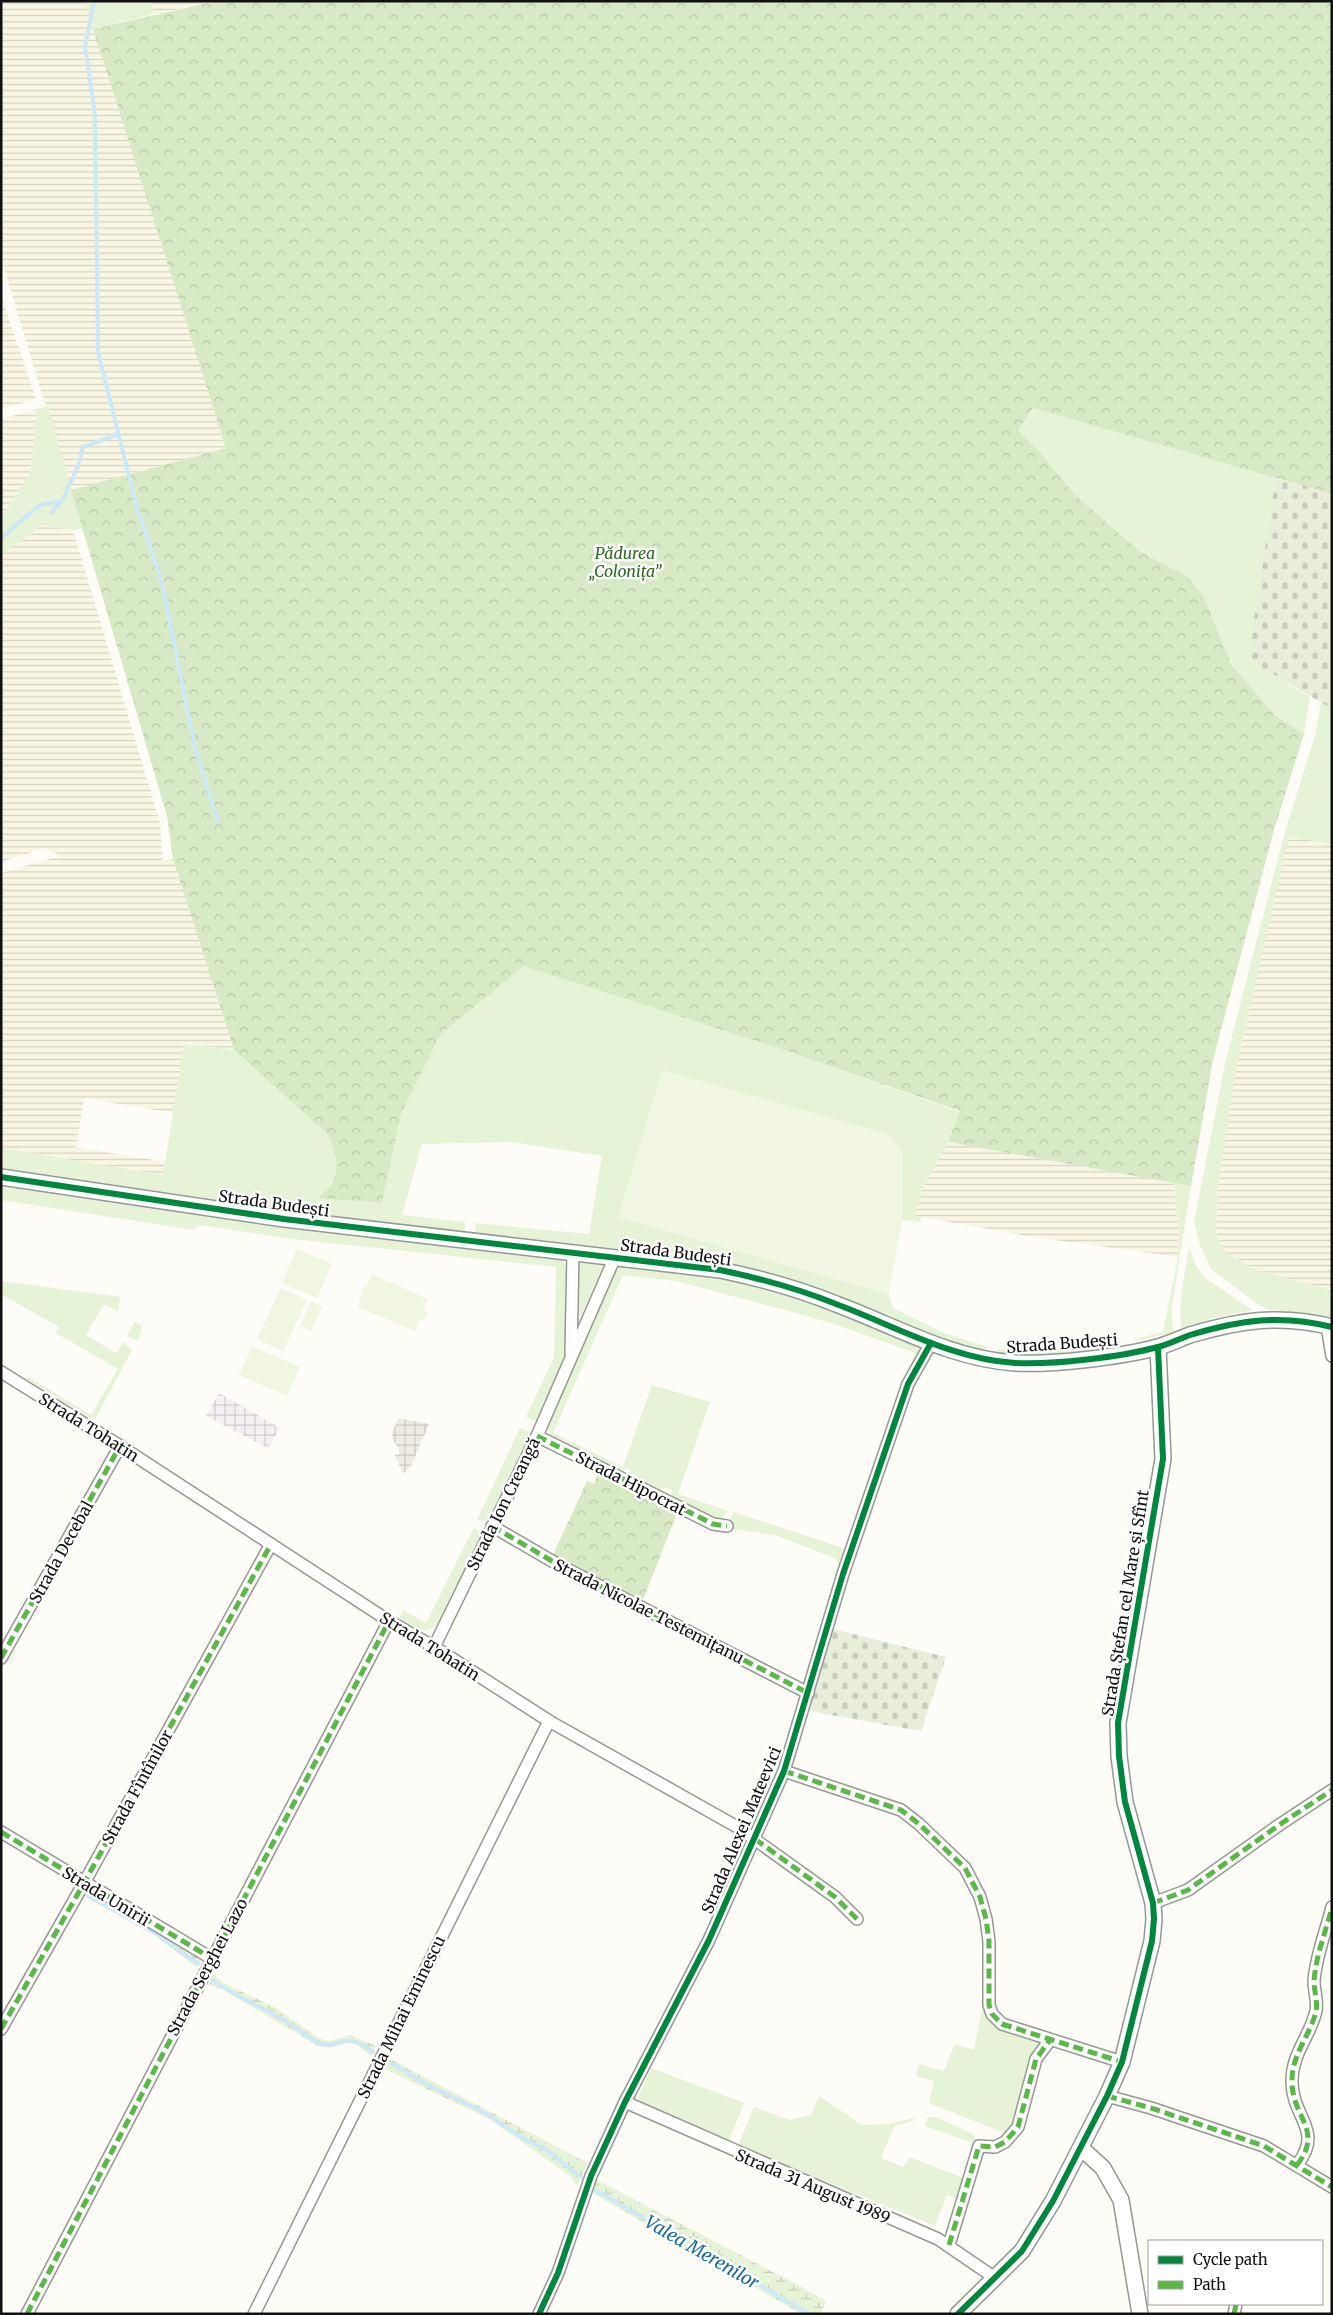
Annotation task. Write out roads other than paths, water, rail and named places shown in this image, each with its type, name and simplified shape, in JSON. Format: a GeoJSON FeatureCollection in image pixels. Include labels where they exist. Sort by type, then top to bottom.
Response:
{"type":"FeatureCollection","features":[{"type":"Feature","properties":{"kind":"street","name":"Strada Budești"},"geometry":{"type":"LineString","coordinates":[[1,1177],[284,1219],[711,1269],[752,1277],[835,1303],[932,1343],[992,1361],[1018,1363],[1081,1359],[1158,1346],[1252,1320],[1295,1320],[1329,1326]]}},
{"type":"Feature","properties":{"kind":"street","name":"Strada Ion Creangă"},"geometry":{"type":"LineString","coordinates":[[571,1360],[573,1253]]}},
{"type":"Feature","properties":{"kind":"street","name":"Strada Ion Creangă"},"geometry":{"type":"LineString","coordinates":[[434,1647],[537,1436],[615,1257]]}},
{"type":"Feature","properties":{"kind":"street"},"geometry":{"type":"LineString","coordinates":[[1329,1326],[1332,1356]]}},
{"type":"Feature","properties":{"kind":"street","name":"Strada Alexei Mateevici"},"geometry":{"type":"LineString","coordinates":[[539,2314],[558,2273],[590,2176],[625,2102],[696,1965],[756,1839],[784,1771],[844,1574],[908,1384],[932,1343]]}},
{"type":"Feature","properties":{"kind":"street","name":"Strada Ștefan cel Mare și Sfînt"},"geometry":{"type":"LineString","coordinates":[[958,2314],[1022,2251],[1053,2201],[1081,2148],[1122,2062],[1152,1940],[1153,1903],[1125,1802],[1119,1756],[1118,1723],[1163,1458],[1158,1346]]}},
{"type":"Feature","properties":{"kind":"street","name":"Strada Tohatin"},"geometry":{"type":"LineString","coordinates":[[1,1372],[120,1446],[389,1621],[434,1647],[549,1721],[739,1828],[835,1897],[857,1920]]}},
{"type":"Feature","properties":{"kind":"street","name":"Strada Hipocrat"},"geometry":{"type":"LineString","coordinates":[[537,1436],[713,1524],[727,1526]]}},
{"type":"Feature","properties":{"kind":"street","name":"Strada Decebal"},"geometry":{"type":"LineString","coordinates":[[1,1658],[120,1446]]}},
{"type":"Feature","properties":{"kind":"street","name":"Strada Nicolae Testemițanu"},"geometry":{"type":"LineString","coordinates":[[492,1526],[557,1564],[808,1693]]}},
{"type":"Feature","properties":{"kind":"street","name":"Strada Fîntînilor"},"geometry":{"type":"LineString","coordinates":[[1,2029],[84,1884],[271,1544]]}},
{"type":"Feature","properties":{"kind":"street","name":"Strada Serghei Lazo"},"geometry":{"type":"LineString","coordinates":[[27,2314],[211,1958],[389,1621]]}},
{"type":"Feature","properties":{"kind":"street","name":"Strada Mihai Eminescu"},"geometry":{"type":"LineString","coordinates":[[254,2314],[549,1721]]}},
{"type":"Feature","properties":{"kind":"street"},"geometry":{"type":"LineString","coordinates":[[784,1771],[901,1810],[919,1824],[965,1868],[980,1897],[986,1919],[989,1941],[988,2004],[992,2014],[1002,2024],[1122,2062]]}},
{"type":"Feature","properties":{"kind":"street"},"geometry":{"type":"LineString","coordinates":[[1153,1903],[1188,1890],[1332,1790]]}},
{"type":"Feature","properties":{"kind":"street","name":"Strada Unirii"},"geometry":{"type":"LineString","coordinates":[[1,1832],[84,1884],[211,1958]]}},
{"type":"Feature","properties":{"kind":"street"},"geometry":{"type":"LineString","coordinates":[[1297,2165],[1307,2152],[1308,2141],[1305,2124],[1295,2103],[1292,2069],[1316,2011],[1314,1980],[1319,1952],[1331,1915]]}},
{"type":"Feature","properties":{"kind":"street"},"geometry":{"type":"LineString","coordinates":[[949,2245],[979,2146],[995,2146],[1006,2142],[1018,2127],[1036,2059],[1050,2040]]}},
{"type":"Feature","properties":{"kind":"street"},"geometry":{"type":"LineString","coordinates":[[1107,2096],[1264,2146],[1332,2187]]}},
{"type":"Feature","properties":{"kind":"street","name":"Strada 31 August 1989"},"geometry":{"type":"LineString","coordinates":[[625,2102],[949,2245],[995,2278]]}},
{"type":"Feature","properties":{"kind":"street"},"geometry":{"type":"LineString","coordinates":[[1081,2148],[1103,2168],[1121,2200],[1140,2314]]}},
{"type":"Feature","properties":{"kind":"waterway"},"geometry":{"type":"LineString","coordinates":[[94,1],[85,47],[95,115],[98,352],[136,504],[161,579],[195,748],[218,822]]}},
{"type":"Feature","properties":{"kind":"waterway"},"geometry":{"type":"LineString","coordinates":[[1,538],[40,505],[62,501],[78,466],[83,447],[119,434]]}},
{"type":"Feature","properties":{"kind":"waterway"},"geometry":{"type":"LineString","coordinates":[[51,513],[61,502]]}},
{"type":"Feature","properties":{"kind":"waterway","name":"Valea Merenilor"},"geometry":{"type":"LineString","coordinates":[[88,1896],[155,1933],[198,1964]]}},
{"type":"Feature","properties":{"kind":"waterway","name":"Valea Merenilor"},"geometry":{"type":"LineString","coordinates":[[212,1980],[285,2021],[317,2042],[331,2045],[354,2041],[373,2052]]}},
{"type":"Feature","properties":{"kind":"waterway","name":"Valea Merenilor"},"geometry":{"type":"LineString","coordinates":[[391,2063],[422,2082],[485,2113],[524,2139],[545,2149],[581,2177]]}},
{"type":"Feature","properties":{"kind":"waterway","name":"Valea Merenilor"},"geometry":{"type":"LineString","coordinates":[[595,2190],[809,2314]]}},
{"type":"Feature","properties":{"kind":"park label","name":"Pădurea „Colonița”"},"geometry":{"type":"Point","coordinates":[625,562]}}]}
